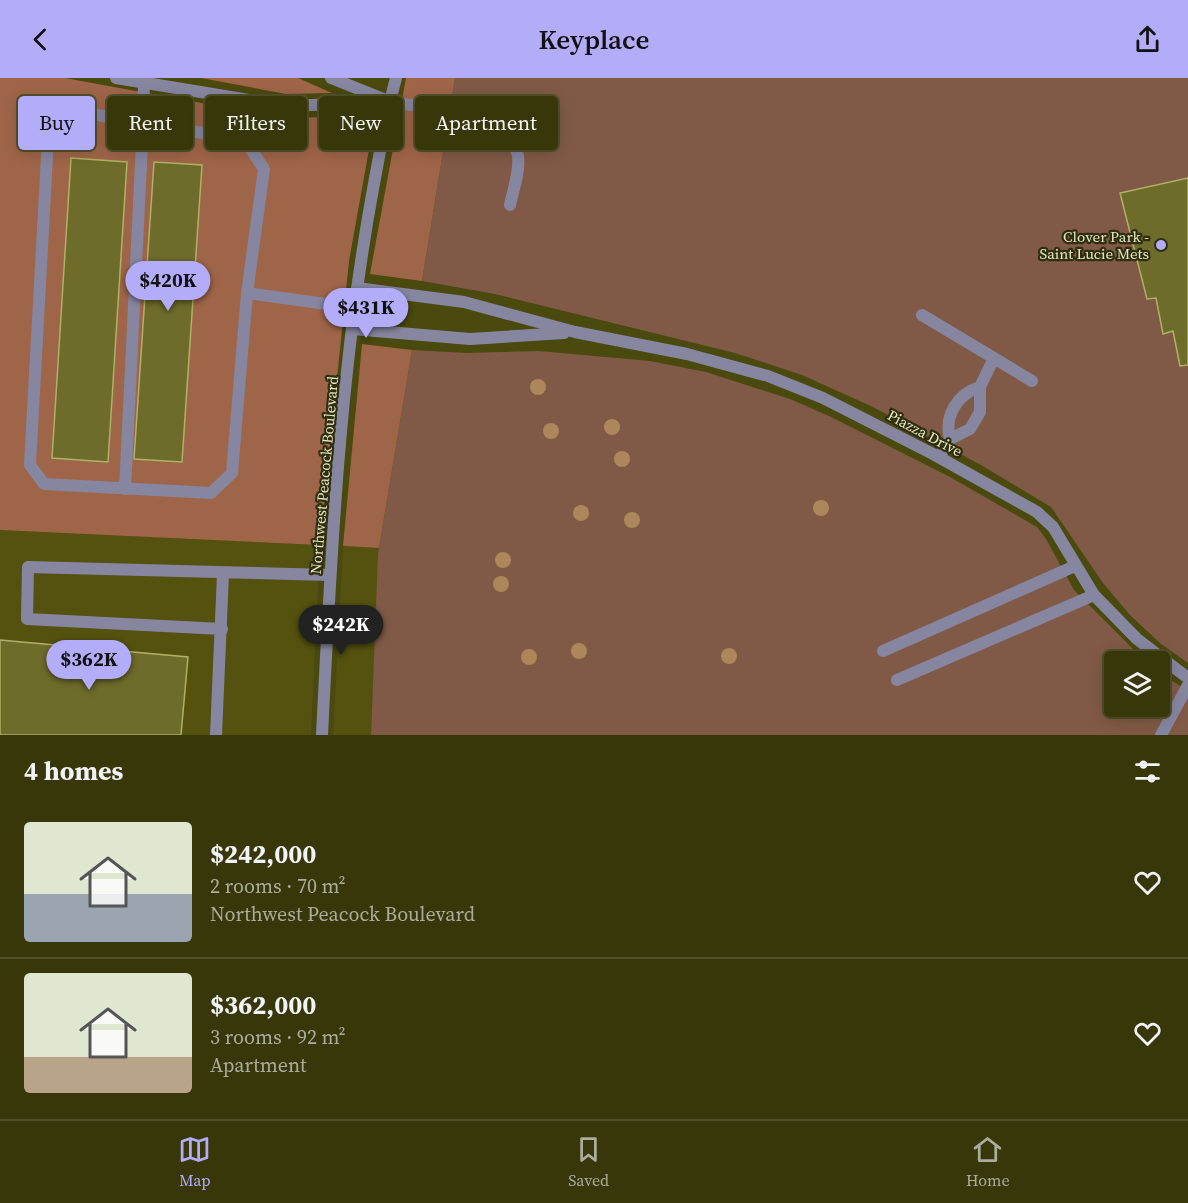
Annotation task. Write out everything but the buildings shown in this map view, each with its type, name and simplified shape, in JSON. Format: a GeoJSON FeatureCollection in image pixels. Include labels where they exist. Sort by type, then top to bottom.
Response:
{"type":"FeatureCollection","features":[{"type":"Feature","properties":{"kind":"street"},"geometry":{"type":"LineString","coordinates":[[116,78],[285,106],[319,105]]}},
{"type":"Feature","properties":{"kind":"street"},"geometry":{"type":"LineString","coordinates":[[331,78],[374,96]]}},
{"type":"Feature","properties":{"kind":"street","name":"Northwest Peacock Boulevard"},"geometry":{"type":"LineString","coordinates":[[391,96],[396,78]]}},
{"type":"Feature","properties":{"kind":"street"},"geometry":{"type":"LineString","coordinates":[[144,83],[144,96]]}},
{"type":"Feature","properties":{"kind":"street"},"geometry":{"type":"LineString","coordinates":[[403,105],[477,118],[501,129],[510,137],[518,155],[518,169],[510,206]]}},
{"type":"Feature","properties":{"kind":"street"},"geometry":{"type":"LineString","coordinates":[[107,117],[75,111],[49,120],[30,465],[44,484],[211,493],[231,473],[247,293],[264,169],[244,140],[193,131]]}},
{"type":"Feature","properties":{"kind":"street"},"geometry":{"type":"LineString","coordinates":[[125,489],[142,150]]}},
{"type":"Feature","properties":{"kind":"street","name":"Northwest Peacock Boulevard"},"geometry":{"type":"LineString","coordinates":[[322,735],[330,575],[354,308],[381,150]]}},
{"type":"Feature","properties":{"kind":"street","name":"Piazza Drive"},"geometry":{"type":"LineString","coordinates":[[357,288],[464,302],[575,332],[687,354],[768,376],[848,410],[939,457],[1027,505],[1046,518],[1094,595],[1137,639],[1188,678]]}},
{"type":"Feature","properties":{"kind":"street"},"geometry":{"type":"LineString","coordinates":[[247,293],[354,308]]}},
{"type":"Feature","properties":{"kind":"street"},"geometry":{"type":"LineString","coordinates":[[922,315],[1032,381]]}},
{"type":"Feature","properties":{"kind":"street","name":"Piazza Drive"},"geometry":{"type":"LineString","coordinates":[[352,329],[470,339],[575,332]]}},
{"type":"Feature","properties":{"kind":"street"},"geometry":{"type":"LineString","coordinates":[[939,457],[950,439],[970,429],[980,412],[980,387],[994,358]]}},
{"type":"Feature","properties":{"kind":"street"},"geometry":{"type":"LineString","coordinates":[[950,439],[949,418],[958,400],[980,387]]}},
{"type":"Feature","properties":{"kind":"street"},"geometry":{"type":"LineString","coordinates":[[883,651],[1075,566]]}},
{"type":"Feature","properties":{"kind":"street"},"geometry":{"type":"LineString","coordinates":[[222,629],[27,619],[28,567],[224,574],[330,575]]}},
{"type":"Feature","properties":{"kind":"street"},"geometry":{"type":"LineString","coordinates":[[216,735],[224,574]]}},
{"type":"Feature","properties":{"kind":"street"},"geometry":{"type":"LineString","coordinates":[[897,680],[1094,595]]}},
{"type":"Feature","properties":{"kind":"street"},"geometry":{"type":"LineString","coordinates":[[1161,735],[1188,685]]}},
{"type":"Feature","properties":{"kind":"shaded area"},"geometry":{"type":"Polygon","coordinates":[[[0,78],[65,78],[163,96],[107,96],[107,150],[193,150],[193,101],[205,104],[205,150],[307,150],[307,117],[319,117],[319,150],[369,150],[349,261],[320,545],[0,530],[0,78]]]}},
{"type":"Feature","properties":{"kind":"shaded area"},"geometry":{"type":"Polygon","coordinates":[[[201,78],[298,78],[332,93],[286,94],[201,78]]]}},
{"type":"Feature","properties":{"kind":"shaded area"},"geometry":{"type":"Polygon","coordinates":[[[406,78],[455,78],[452,96],[415,96],[415,150],[443,150],[422,281],[370,274],[393,150],[403,150],[403,96],[406,78]]]}},
{"type":"Feature","properties":{"kind":"shaded area"},"geometry":{"type":"Polygon","coordinates":[[[455,78],[1188,78],[1188,663],[1161,644],[1130,615],[1103,583],[1051,507],[981,465],[873,407],[802,375],[735,353],[495,294],[422,281],[443,150],[558,150],[558,96],[452,96],[455,78]]]}},
{"type":"Feature","properties":{"kind":"shaded area"},"geometry":{"type":"Polygon","coordinates":[[[362,344],[412,350],[379,548],[343,546],[362,344]]]}},
{"type":"Feature","properties":{"kind":"shaded area"},"geometry":{"type":"Polygon","coordinates":[[[412,350],[467,353],[539,351],[650,361],[706,372],[790,399],[829,416],[950,477],[1037,527],[1074,590],[1135,651],[1104,651],[1104,717],[1170,717],[1170,679],[1188,691],[1188,735],[371,735],[378,554],[412,350]]]}},
{"type":"Feature","properties":{"kind":"shaded area"},"geometry":{"type":"Polygon","coordinates":[[[0,530],[320,545],[311,735],[0,735],[0,530]]]}},
{"type":"Feature","properties":{"kind":"shaded area"},"geometry":{"type":"Polygon","coordinates":[[[343,546],[379,548],[371,735],[333,735],[343,546]]]}},
{"type":"Feature","properties":{"kind":"place","name":"Clover Park - Saint Lucie Mets"},"geometry":{"type":"Point","coordinates":[1161,245]}}]}
